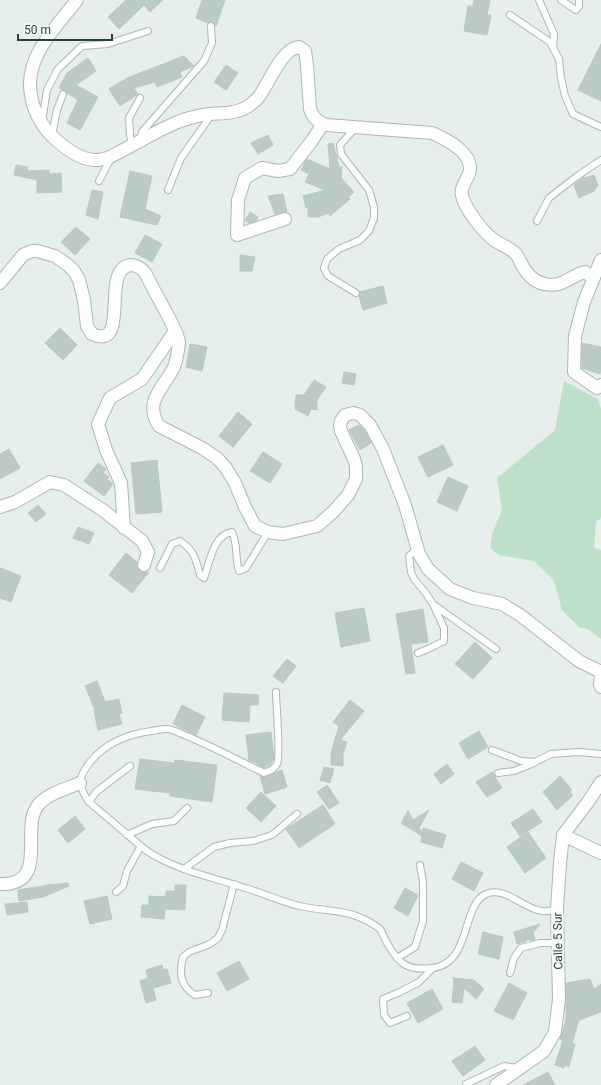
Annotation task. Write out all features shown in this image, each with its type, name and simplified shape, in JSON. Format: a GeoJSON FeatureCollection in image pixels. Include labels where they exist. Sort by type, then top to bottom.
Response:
{"type":"FeatureCollection","features":[{"type":"Feature","properties":{"kind":"street"},"geometry":{"type":"LineString","coordinates":[[77,0],[41,48],[33,66],[31,93],[35,110],[42,123],[52,136],[60,143],[85,158],[98,160],[112,156],[178,122],[196,116],[230,114],[249,106],[262,93],[281,60],[292,48],[299,47],[305,51],[310,109],[315,119],[322,124],[432,133],[445,138],[464,153],[469,162],[469,172],[461,193],[464,203],[480,227],[489,236],[516,254],[532,279],[545,284],[561,284],[585,272],[593,278]]}},
{"type":"Feature","properties":{"kind":"street"},"geometry":{"type":"LineString","coordinates":[[285,219],[237,235],[238,200],[245,178],[262,168],[278,171],[290,169],[311,142],[322,124]]}},
{"type":"Feature","properties":{"kind":"street"},"geometry":{"type":"LineString","coordinates":[[0,283],[19,257],[27,253],[37,251],[55,256],[74,271],[82,291],[87,326],[92,334],[100,336],[108,333],[113,326],[117,278],[125,267],[134,265],[143,270],[179,341],[175,366],[154,399],[153,409],[156,420],[159,426],[210,452],[223,464],[235,483],[255,526],[268,532],[283,534],[317,526],[333,512],[348,495],[356,479],[356,466],[341,431],[341,421],[345,415],[353,413],[360,415],[370,425],[383,449],[405,505],[417,549],[428,569],[450,589],[473,598],[502,604],[520,615],[579,661],[601,672]]}},
{"type":"Feature","properties":{"kind":"street"},"geometry":{"type":"LineString","coordinates":[[601,260],[584,302],[575,336],[574,372],[597,388],[601,385]]}},
{"type":"Feature","properties":{"kind":"street"},"geometry":{"type":"LineString","coordinates":[[124,528],[121,483],[106,450],[98,424],[110,398],[142,379],[175,331]]}},
{"type":"Feature","properties":{"kind":"street"},"geometry":{"type":"LineString","coordinates":[[0,507],[15,502],[50,482],[64,485],[86,499],[142,541],[148,552],[144,565]]}},
{"type":"Feature","properties":{"kind":"street"},"geometry":{"type":"LineString","coordinates":[[601,676],[601,687]]}},
{"type":"Feature","properties":{"kind":"street"},"geometry":{"type":"LineString","coordinates":[[601,782],[563,835],[601,853]]}},
{"type":"Feature","properties":{"kind":"street"},"geometry":{"type":"LineString","coordinates":[[0,884],[13,883],[24,876],[31,864],[31,818],[38,805],[46,797],[80,783]]}},
{"type":"Feature","properties":{"kind":"street","name":"Calle 5 Sur"},"geometry":{"type":"LineString","coordinates":[[496,1085],[544,1051],[554,1032],[558,999],[557,909],[563,835]]}},
{"type":"Feature","properties":{"kind":"lane"},"geometry":{"type":"LineString","coordinates":[[538,0],[554,34],[553,48]]}},
{"type":"Feature","properties":{"kind":"lane"},"geometry":{"type":"LineString","coordinates":[[561,0],[576,10],[579,6],[579,0]]}},
{"type":"Feature","properties":{"kind":"lane"},"geometry":{"type":"LineString","coordinates":[[510,15],[550,42],[559,59],[564,96],[573,114],[601,127]]}},
{"type":"Feature","properties":{"kind":"lane"},"geometry":{"type":"LineString","coordinates":[[140,98],[130,118],[130,135],[136,143],[142,132],[204,61],[212,43],[211,26]]}},
{"type":"Feature","properties":{"kind":"lane"},"geometry":{"type":"LineString","coordinates":[[42,123],[46,90],[58,69],[82,46],[108,44],[148,30]]}},
{"type":"Feature","properties":{"kind":"lane"},"geometry":{"type":"LineString","coordinates":[[52,136],[57,110],[63,94]]}},
{"type":"Feature","properties":{"kind":"lane"},"geometry":{"type":"LineString","coordinates":[[168,190],[182,158],[212,114]]}},
{"type":"Feature","properties":{"kind":"lane"},"geometry":{"type":"LineString","coordinates":[[356,127],[340,145],[341,154],[369,190],[374,207],[374,218],[369,231],[360,240],[339,249],[327,259],[324,268],[328,276],[356,293]]}},
{"type":"Feature","properties":{"kind":"lane"},"geometry":{"type":"LineString","coordinates":[[99,181],[112,156]]}},
{"type":"Feature","properties":{"kind":"lane"},"geometry":{"type":"LineString","coordinates":[[537,221],[549,198],[601,160]]}},
{"type":"Feature","properties":{"kind":"lane"},"geometry":{"type":"LineString","coordinates":[[160,568],[172,544],[180,541],[190,548],[197,563],[200,575],[204,578],[217,541],[226,533],[232,532],[235,538],[239,571],[246,568],[268,532]]}},
{"type":"Feature","properties":{"kind":"lane"},"geometry":{"type":"LineString","coordinates":[[417,549],[409,556],[411,572],[414,579],[426,592],[444,628],[444,641],[418,653]]}},
{"type":"Feature","properties":{"kind":"lane"},"geometry":{"type":"LineString","coordinates":[[433,604],[496,649]]}},
{"type":"Feature","properties":{"kind":"lane"},"geometry":{"type":"LineString","coordinates":[[276,692],[278,753],[277,764],[272,770],[264,772],[168,729],[138,733],[114,741],[95,756],[85,768],[80,777],[83,793],[89,802],[127,835],[156,857],[184,869],[300,906],[342,912],[364,919],[381,930],[386,942],[402,964],[414,969],[433,968],[444,965],[456,954],[476,902],[487,894],[498,892],[528,906],[543,911],[557,909]]}},
{"type":"Feature","properties":{"kind":"lane"},"geometry":{"type":"LineString","coordinates":[[492,750],[521,761],[536,762]]}},
{"type":"Feature","properties":{"kind":"lane"},"geometry":{"type":"LineString","coordinates":[[498,773],[514,771],[551,754],[579,752],[601,754]]}},
{"type":"Feature","properties":{"kind":"lane"},"geometry":{"type":"LineString","coordinates":[[89,802],[96,792],[130,766]]}},
{"type":"Feature","properties":{"kind":"lane"},"geometry":{"type":"LineString","coordinates":[[127,835],[152,824],[174,822],[187,808]]}},
{"type":"Feature","properties":{"kind":"lane"},"geometry":{"type":"LineString","coordinates":[[184,869],[214,847],[230,843],[253,841],[272,835],[297,814]]}},
{"type":"Feature","properties":{"kind":"lane"},"geometry":{"type":"LineString","coordinates":[[116,892],[123,886],[128,871],[141,846]]}},
{"type":"Feature","properties":{"kind":"lane"},"geometry":{"type":"LineString","coordinates":[[397,958],[415,947],[423,921],[423,882],[420,865]]}},
{"type":"Feature","properties":{"kind":"lane"},"geometry":{"type":"LineString","coordinates":[[208,993],[195,995],[188,991],[182,984],[181,965],[183,957],[189,952],[210,944],[218,938],[222,930],[234,884]]}},
{"type":"Feature","properties":{"kind":"lane"},"geometry":{"type":"LineString","coordinates":[[510,973],[514,958],[521,948],[540,943],[557,944]]}},
{"type":"Feature","properties":{"kind":"lane"},"geometry":{"type":"LineString","coordinates":[[407,1016],[390,1023],[384,1015],[383,998],[400,992],[419,982],[433,968]]}},
{"type":"Feature","properties":{"kind":"lane"},"geometry":{"type":"LineString","coordinates":[[466,1084],[504,1066],[521,1068]]}},
{"type":"Feature","properties":{"kind":"green space"},"geometry":{"type":"Polygon","coordinates":[[[564,381],[598,399],[601,409],[601,518],[596,522],[594,548],[601,550],[601,639],[589,630],[579,627],[561,609],[553,579],[534,561],[499,555],[490,548],[492,534],[502,510],[497,478],[555,430],[564,381]]]}},
{"type":"Feature","properties":{"kind":"building"},"geometry":{"type":"Polygon","coordinates":[[[126,0],[163,0],[150,12],[144,5],[119,29],[108,17],[126,0]]]}},
{"type":"Feature","properties":{"kind":"building"},"geometry":{"type":"Polygon","coordinates":[[[202,0],[225,0],[216,26],[213,22],[208,23],[196,18],[202,0]]]}},
{"type":"Feature","properties":{"kind":"building"},"geometry":{"type":"Polygon","coordinates":[[[474,0],[490,0],[487,15],[491,15],[487,35],[464,31],[468,6],[473,6],[474,0]]]}},
{"type":"Feature","properties":{"kind":"building"},"geometry":{"type":"Polygon","coordinates":[[[601,44],[601,101],[578,90],[601,44]]]}},
{"type":"Feature","properties":{"kind":"building"},"geometry":{"type":"Polygon","coordinates":[[[184,56],[194,66],[180,72],[182,77],[157,87],[155,82],[134,88],[138,94],[120,106],[109,89],[127,78],[184,56]]]}},
{"type":"Feature","properties":{"kind":"building"},"geometry":{"type":"Polygon","coordinates":[[[88,58],[96,71],[76,85],[98,97],[80,130],[67,123],[78,100],[65,90],[59,88],[67,73],[88,58]]]}},
{"type":"Feature","properties":{"kind":"building"},"geometry":{"type":"Polygon","coordinates":[[[226,65],[238,73],[226,90],[214,82],[226,65]]]}},
{"type":"Feature","properties":{"kind":"building"},"geometry":{"type":"Polygon","coordinates":[[[268,135],[273,145],[258,154],[251,143],[268,135]]]}},
{"type":"Feature","properties":{"kind":"building"},"geometry":{"type":"Polygon","coordinates":[[[333,143],[339,167],[342,167],[341,178],[354,192],[348,197],[350,199],[330,216],[329,213],[318,217],[308,217],[308,207],[306,208],[303,196],[325,190],[305,182],[309,174],[301,170],[307,159],[330,169],[328,144],[333,143]]]}},
{"type":"Feature","properties":{"kind":"building"},"geometry":{"type":"Polygon","coordinates":[[[16,165],[28,167],[27,171],[49,170],[49,174],[61,173],[62,192],[37,193],[37,180],[14,175],[16,165]]]}},
{"type":"Feature","properties":{"kind":"building"},"geometry":{"type":"Polygon","coordinates":[[[130,171],[152,176],[145,209],[161,216],[157,225],[120,217],[130,171]]]}},
{"type":"Feature","properties":{"kind":"building"},"geometry":{"type":"Polygon","coordinates":[[[594,175],[598,185],[594,191],[579,198],[574,185],[584,177],[594,175]]]}},
{"type":"Feature","properties":{"kind":"building"},"geometry":{"type":"Polygon","coordinates":[[[92,190],[103,192],[98,219],[86,215],[92,190]]]}},
{"type":"Feature","properties":{"kind":"building"},"geometry":{"type":"Polygon","coordinates":[[[283,194],[287,212],[275,214],[268,196],[283,194]]]}},
{"type":"Feature","properties":{"kind":"building"},"geometry":{"type":"Polygon","coordinates":[[[250,212],[258,217],[256,221],[248,223],[245,220],[250,212]]]}},
{"type":"Feature","properties":{"kind":"building"},"geometry":{"type":"Polygon","coordinates":[[[76,227],[90,239],[75,255],[61,242],[76,227]]]}},
{"type":"Feature","properties":{"kind":"building"},"geometry":{"type":"Polygon","coordinates":[[[145,235],[162,244],[152,262],[135,253],[145,235]]]}},
{"type":"Feature","properties":{"kind":"building"},"geometry":{"type":"Polygon","coordinates":[[[240,255],[255,257],[252,271],[240,271],[240,255]]]}},
{"type":"Feature","properties":{"kind":"building"},"geometry":{"type":"Polygon","coordinates":[[[383,286],[387,303],[363,310],[359,296],[360,292],[383,286]]]}},
{"type":"Feature","properties":{"kind":"building"},"geometry":{"type":"Polygon","coordinates":[[[60,328],[77,345],[63,360],[45,343],[60,328]]]}},
{"type":"Feature","properties":{"kind":"building"},"geometry":{"type":"Polygon","coordinates":[[[582,343],[601,347],[600,374],[582,368],[582,343]]]}},
{"type":"Feature","properties":{"kind":"building"},"geometry":{"type":"Polygon","coordinates":[[[190,344],[207,347],[202,371],[186,367],[190,344]]]}},
{"type":"Feature","properties":{"kind":"building"},"geometry":{"type":"Polygon","coordinates":[[[344,372],[356,374],[354,385],[342,383],[344,372]]]}},
{"type":"Feature","properties":{"kind":"building"},"geometry":{"type":"Polygon","coordinates":[[[314,380],[326,387],[317,400],[317,410],[311,409],[308,416],[295,409],[296,395],[304,395],[314,380]]]}},
{"type":"Feature","properties":{"kind":"building"},"geometry":{"type":"Polygon","coordinates":[[[238,412],[252,424],[233,447],[219,436],[238,412]]]}},
{"type":"Feature","properties":{"kind":"building"},"geometry":{"type":"Polygon","coordinates":[[[359,425],[364,430],[371,443],[360,450],[349,430],[359,425]]]}},
{"type":"Feature","properties":{"kind":"building"},"geometry":{"type":"Polygon","coordinates":[[[443,445],[453,465],[428,477],[418,457],[443,445]]]}},
{"type":"Feature","properties":{"kind":"building"},"geometry":{"type":"Polygon","coordinates":[[[9,449],[20,468],[0,479],[0,454],[9,449]]]}},
{"type":"Feature","properties":{"kind":"building"},"geometry":{"type":"Polygon","coordinates":[[[263,452],[282,464],[270,483],[250,471],[263,452]]]}},
{"type":"Feature","properties":{"kind":"building"},"geometry":{"type":"Polygon","coordinates":[[[157,460],[162,512],[136,514],[131,463],[157,460]]]}},
{"type":"Feature","properties":{"kind":"building"},"geometry":{"type":"Polygon","coordinates":[[[98,463],[106,469],[103,473],[109,477],[107,479],[113,484],[104,496],[84,481],[98,463]]]}},
{"type":"Feature","properties":{"kind":"building"},"geometry":{"type":"Polygon","coordinates":[[[448,477],[468,486],[457,511],[437,502],[448,477]]]}},
{"type":"Feature","properties":{"kind":"building"},"geometry":{"type":"Polygon","coordinates":[[[38,505],[46,514],[36,522],[28,513],[38,505]]]}},
{"type":"Feature","properties":{"kind":"building"},"geometry":{"type":"Polygon","coordinates":[[[78,527],[94,533],[89,544],[73,538],[78,527]]]}},
{"type":"Feature","properties":{"kind":"building"},"geometry":{"type":"Polygon","coordinates":[[[126,553],[137,562],[137,567],[139,570],[142,572],[149,572],[132,593],[109,575],[126,553]]]}},
{"type":"Feature","properties":{"kind":"building"},"geometry":{"type":"Polygon","coordinates":[[[0,568],[21,576],[11,602],[0,598],[0,568]]]}},
{"type":"Feature","properties":{"kind":"building"},"geometry":{"type":"Polygon","coordinates":[[[364,608],[370,641],[341,647],[335,613],[364,608]]]}},
{"type":"Feature","properties":{"kind":"building"},"geometry":{"type":"Polygon","coordinates":[[[423,609],[428,642],[411,644],[415,673],[406,674],[396,614],[423,609]]]}},
{"type":"Feature","properties":{"kind":"building"},"geometry":{"type":"Polygon","coordinates":[[[475,642],[492,658],[473,679],[455,664],[475,642]]]}},
{"type":"Feature","properties":{"kind":"building"},"geometry":{"type":"Polygon","coordinates":[[[287,659],[296,666],[283,683],[273,676],[287,659]]]}},
{"type":"Feature","properties":{"kind":"building"},"geometry":{"type":"Polygon","coordinates":[[[97,681],[105,702],[119,699],[122,713],[119,714],[122,724],[98,730],[95,710],[85,686],[97,681]]]}},
{"type":"Feature","properties":{"kind":"building"},"geometry":{"type":"Polygon","coordinates":[[[224,693],[259,695],[258,705],[250,705],[249,722],[222,720],[224,693]]]}},
{"type":"Feature","properties":{"kind":"building"},"geometry":{"type":"Polygon","coordinates":[[[350,700],[364,711],[340,740],[347,742],[343,754],[343,766],[331,765],[331,753],[339,726],[333,722],[350,700]]]}},
{"type":"Feature","properties":{"kind":"building"},"geometry":{"type":"Polygon","coordinates":[[[182,705],[205,717],[196,735],[173,724],[182,705]]]}},
{"type":"Feature","properties":{"kind":"building"},"geometry":{"type":"Polygon","coordinates":[[[479,731],[488,747],[468,759],[459,743],[479,731]]]}},
{"type":"Feature","properties":{"kind":"building"},"geometry":{"type":"Polygon","coordinates":[[[271,732],[274,758],[271,764],[264,768],[256,762],[249,760],[246,735],[271,732]]]}},
{"type":"Feature","properties":{"kind":"building"},"geometry":{"type":"Polygon","coordinates":[[[140,759],[174,763],[175,760],[217,765],[212,802],[170,796],[170,793],[135,789],[140,759]]]}},
{"type":"Feature","properties":{"kind":"building"},"geometry":{"type":"Polygon","coordinates":[[[447,764],[454,774],[441,784],[434,774],[447,764]]]}},
{"type":"Feature","properties":{"kind":"building"},"geometry":{"type":"Polygon","coordinates":[[[324,767],[334,769],[330,783],[320,780],[324,767]]]}},
{"type":"Feature","properties":{"kind":"building"},"geometry":{"type":"Polygon","coordinates":[[[282,770],[287,787],[265,794],[260,776],[266,777],[282,770]]]}},
{"type":"Feature","properties":{"kind":"building"},"geometry":{"type":"Polygon","coordinates":[[[492,772],[502,788],[487,797],[476,782],[492,772]]]}},
{"type":"Feature","properties":{"kind":"building"},"geometry":{"type":"Polygon","coordinates":[[[560,776],[572,790],[570,792],[573,795],[557,810],[543,792],[560,776]]]}},
{"type":"Feature","properties":{"kind":"building"},"geometry":{"type":"Polygon","coordinates":[[[327,785],[339,803],[329,809],[317,792],[327,785]]]}},
{"type":"Feature","properties":{"kind":"building"},"geometry":{"type":"Polygon","coordinates":[[[261,792],[276,806],[261,822],[246,808],[261,792]]]}},
{"type":"Feature","properties":{"kind":"building"},"geometry":{"type":"Polygon","coordinates":[[[323,805],[335,824],[299,848],[286,829],[323,805]]]}},
{"type":"Feature","properties":{"kind":"building"},"geometry":{"type":"Polygon","coordinates":[[[533,809],[542,822],[520,836],[511,823],[533,809]]]}},
{"type":"Feature","properties":{"kind":"building"},"geometry":{"type":"Polygon","coordinates":[[[429,810],[419,828],[422,832],[423,828],[446,835],[442,848],[421,842],[422,836],[401,823],[408,811],[413,820],[429,810]]]}},
{"type":"Feature","properties":{"kind":"building"},"geometry":{"type":"Polygon","coordinates":[[[75,816],[85,829],[68,843],[58,830],[75,816]]]}},
{"type":"Feature","properties":{"kind":"building"},"geometry":{"type":"Polygon","coordinates":[[[528,832],[546,858],[525,873],[507,847],[528,832]]]}},
{"type":"Feature","properties":{"kind":"building"},"geometry":{"type":"Polygon","coordinates":[[[461,862],[483,873],[474,891],[452,879],[461,862]]]}},
{"type":"Feature","properties":{"kind":"building"},"geometry":{"type":"Polygon","coordinates":[[[68,883],[69,886],[43,897],[19,901],[18,890],[50,884],[68,883]]]}},
{"type":"Feature","properties":{"kind":"building"},"geometry":{"type":"Polygon","coordinates":[[[175,885],[186,885],[185,910],[165,909],[164,919],[141,917],[142,905],[149,905],[149,896],[166,897],[166,891],[175,891],[175,885]]]}},
{"type":"Feature","properties":{"kind":"building"},"geometry":{"type":"Polygon","coordinates":[[[405,888],[418,895],[408,916],[394,908],[405,888]]]}},
{"type":"Feature","properties":{"kind":"building"},"geometry":{"type":"Polygon","coordinates":[[[107,896],[112,919],[90,924],[84,901],[107,896]]]}},
{"type":"Feature","properties":{"kind":"building"},"geometry":{"type":"Polygon","coordinates":[[[27,902],[28,912],[7,915],[5,904],[27,902]]]}},
{"type":"Feature","properties":{"kind":"building"},"geometry":{"type":"Polygon","coordinates":[[[540,924],[533,933],[535,940],[531,941],[528,939],[525,942],[517,944],[514,932],[540,924]]]}},
{"type":"Feature","properties":{"kind":"building"},"geometry":{"type":"Polygon","coordinates":[[[483,932],[503,937],[499,959],[478,954],[483,932]]]}},
{"type":"Feature","properties":{"kind":"building"},"geometry":{"type":"Polygon","coordinates":[[[239,961],[249,979],[227,991],[217,973],[239,961]]]}},
{"type":"Feature","properties":{"kind":"building"},"geometry":{"type":"Polygon","coordinates":[[[162,965],[163,970],[167,969],[171,983],[153,988],[156,1000],[146,1003],[140,981],[148,978],[146,970],[162,965]]]}},
{"type":"Feature","properties":{"kind":"building"},"geometry":{"type":"Polygon","coordinates":[[[452,978],[474,980],[484,989],[476,999],[464,988],[462,1003],[452,1002],[454,980],[452,978]]]}},
{"type":"Feature","properties":{"kind":"building"},"geometry":{"type":"Polygon","coordinates":[[[590,979],[594,989],[601,984],[601,1012],[579,1020],[572,1043],[575,1044],[569,1067],[565,1065],[564,1068],[555,1065],[563,1040],[560,1039],[566,1020],[566,983],[590,979]]]}},
{"type":"Feature","properties":{"kind":"building"},"geometry":{"type":"Polygon","coordinates":[[[509,983],[527,993],[513,1020],[494,1011],[509,983]]]}},
{"type":"Feature","properties":{"kind":"building"},"geometry":{"type":"Polygon","coordinates":[[[432,989],[443,1009],[418,1023],[407,1003],[432,989]]]}},
{"type":"Feature","properties":{"kind":"building"},"geometry":{"type":"Polygon","coordinates":[[[475,1046],[485,1060],[463,1076],[452,1061],[475,1046]]]}},
{"type":"Feature","properties":{"kind":"building"},"geometry":{"type":"Polygon","coordinates":[[[548,1072],[555,1085],[523,1085],[548,1072]]]}}]}
